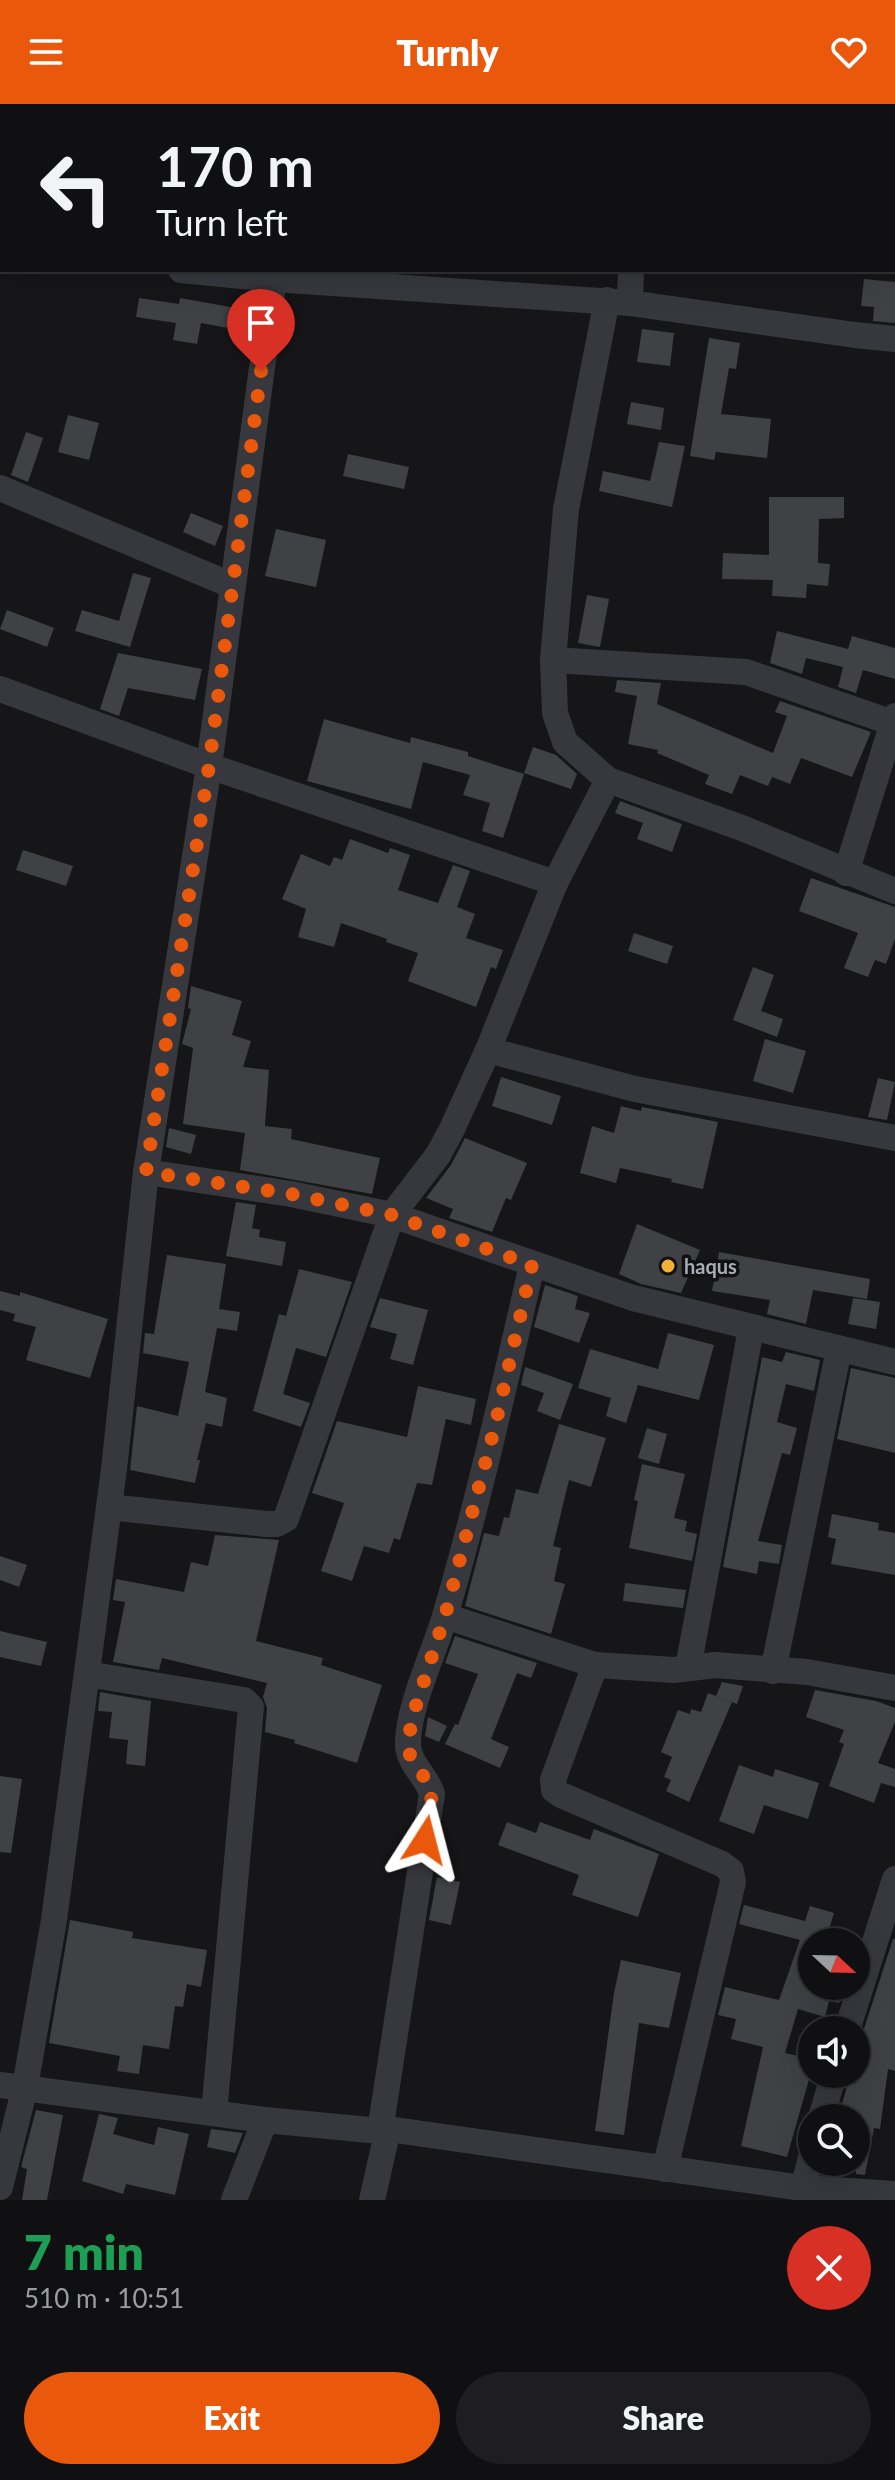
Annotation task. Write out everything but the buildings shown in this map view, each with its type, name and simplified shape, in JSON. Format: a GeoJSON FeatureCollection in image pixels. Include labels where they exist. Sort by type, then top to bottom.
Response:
{"type":"FeatureCollection","features":[{"type":"Feature","properties":{"kind":"street"},"geometry":{"type":"LineString","coordinates":[[228,272],[618,302],[895,339]]}},
{"type":"Feature","properties":{"kind":"street"},"geometry":{"type":"LineString","coordinates":[[630,272],[618,302],[566,509],[553,660],[555,713],[565,742],[608,780],[742,828],[895,891]]}},
{"type":"Feature","properties":{"kind":"street"},"geometry":{"type":"LineString","coordinates":[[0,2187],[12,2086],[54,1920],[109,1507],[146,1172],[209,766],[274,274]]}},
{"type":"Feature","properties":{"kind":"street"},"geometry":{"type":"LineString","coordinates":[[0,488],[231,585]]}},
{"type":"Feature","properties":{"kind":"street"},"geometry":{"type":"LineString","coordinates":[[553,660],[746,672],[894,719],[846,873]]}},
{"type":"Feature","properties":{"kind":"street"},"geometry":{"type":"LineString","coordinates":[[0,689],[209,766],[555,883]]}},
{"type":"Feature","properties":{"kind":"street"},"geometry":{"type":"LineString","coordinates":[[109,1507],[266,1524],[277,1524],[286,1519],[392,1215],[438,1155],[452,1129],[488,1050],[555,883],[608,780]]}},
{"type":"Feature","properties":{"kind":"street"},"geometry":{"type":"LineString","coordinates":[[488,1050],[635,1089],[895,1138]]}},
{"type":"Feature","properties":{"kind":"street"},"geometry":{"type":"LineString","coordinates":[[146,1172],[291,1194],[392,1215],[633,1298],[895,1362]]}},
{"type":"Feature","properties":{"kind":"street"},"geometry":{"type":"LineString","coordinates":[[372,2200],[432,1794],[414,1765],[408,1744],[412,1718],[445,1616],[495,1426],[532,1265]]}},
{"type":"Feature","properties":{"kind":"street"},"geometry":{"type":"LineString","coordinates":[[688,1668],[751,1329]]}},
{"type":"Feature","properties":{"kind":"street"},"geometry":{"type":"LineString","coordinates":[[773,1671],[839,1349]]}},
{"type":"Feature","properties":{"kind":"street"},"geometry":{"type":"LineString","coordinates":[[445,1616],[595,1665],[674,1670],[715,1665],[807,1672],[895,1688]]}},
{"type":"Feature","properties":{"kind":"street"},"geometry":{"type":"LineString","coordinates":[[595,1665],[553,1780],[554,1790],[722,1864],[731,1871],[733,1882],[665,2169]]}},
{"type":"Feature","properties":{"kind":"street"},"geometry":{"type":"LineString","coordinates":[[87,1674],[244,1700],[251,1707],[214,2113]]}},
{"type":"Feature","properties":{"kind":"street"},"geometry":{"type":"LineString","coordinates":[[851,2016],[895,1879]]}},
{"type":"Feature","properties":{"kind":"street"},"geometry":{"type":"LineString","coordinates":[[12,2086],[265,2120],[384,2130],[803,2188],[895,2194]]}},
{"type":"Feature","properties":{"kind":"street"},"geometry":{"type":"LineString","coordinates":[[234,2200],[265,2120]]}},
{"type":"Feature","properties":{"kind":"street"},"geometry":{"type":"LineString","coordinates":[[803,2188],[806,2176]]}},
{"type":"Feature","properties":{"kind":"place","name":"haqus"},"geometry":{"type":"Point","coordinates":[668,1266]}},
{"type":"Feature","properties":{"kind":"route"},"geometry":{"type":"LineString","coordinates":[[261,371],[209,766],[146,1172],[291,1194],[392,1215],[532,1265],[495,1426],[445,1616],[412,1718],[408,1744],[410,1755],[432,1794],[425,1840]]}}]}
